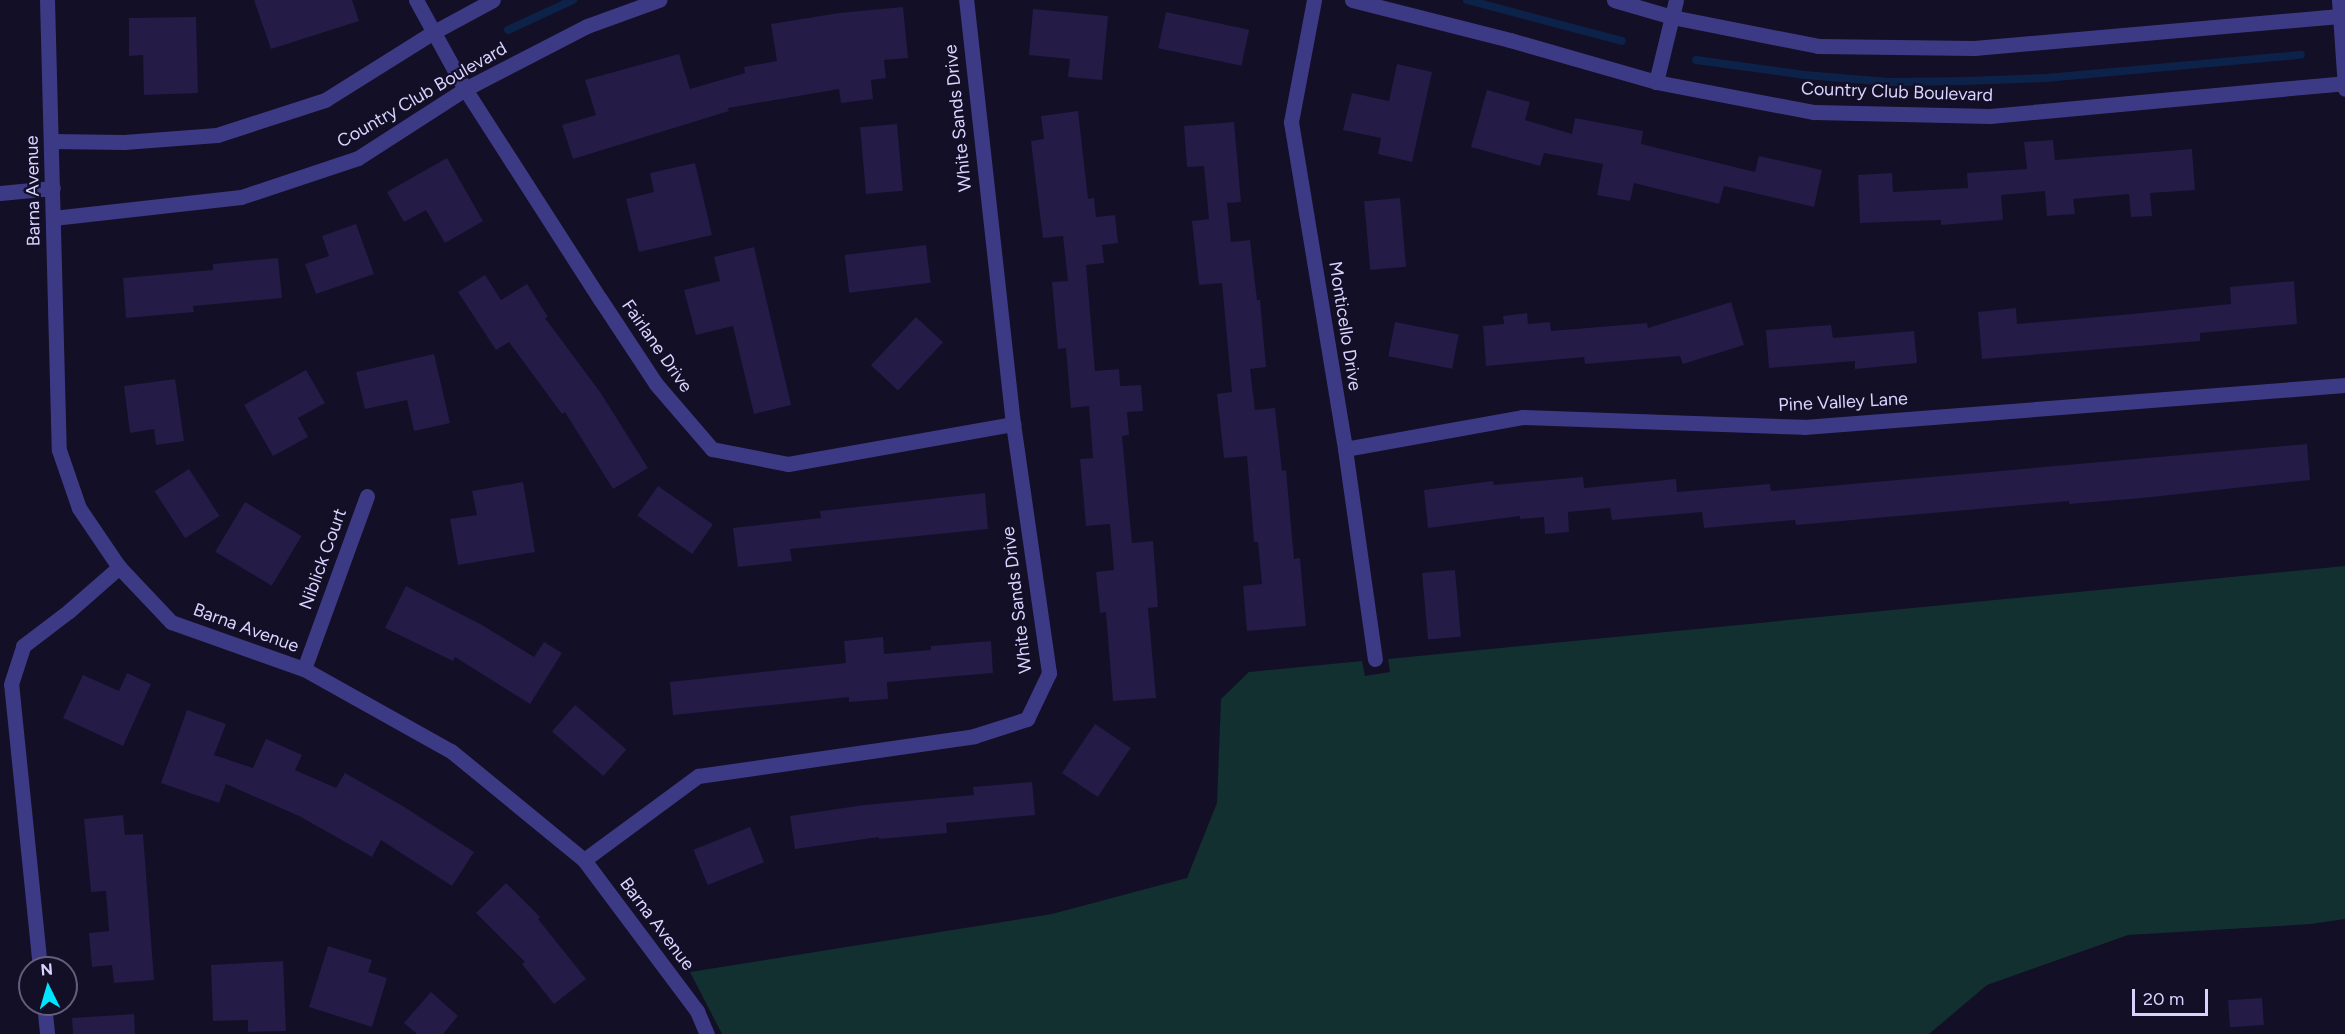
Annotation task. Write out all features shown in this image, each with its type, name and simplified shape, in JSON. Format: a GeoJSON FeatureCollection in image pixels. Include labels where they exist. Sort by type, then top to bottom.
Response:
{"type":"FeatureCollection","features":[{"type":"Feature","properties":{"kind":"street","name":"Barna Avenue"},"geometry":{"type":"LineString","coordinates":[[46,0],[59,450],[79,508],[119,567],[171,622],[304,669],[451,751],[584,860],[697,1011],[707,1034]]}},
{"type":"Feature","properties":{"kind":"street","name":"Fairlane Drive"},"geometry":{"type":"LineString","coordinates":[[416,0],[432,33],[465,89],[656,384],[712,449],[788,464],[1013,424]]}},
{"type":"Feature","properties":{"kind":"street"},"geometry":{"type":"LineString","coordinates":[[51,141],[124,142],[217,135],[325,100],[432,33],[494,0]]}},
{"type":"Feature","properties":{"kind":"street","name":"Country Club Boulevard"},"geometry":{"type":"LineString","coordinates":[[53,218],[241,196],[358,158],[465,89],[587,26],[659,0]]}},
{"type":"Feature","properties":{"kind":"street","name":"White Sands Drive"},"geometry":{"type":"LineString","coordinates":[[584,860],[698,776],[974,736],[1027,719],[1049,673],[1013,424],[966,0]]}},
{"type":"Feature","properties":{"kind":"street","name":"Monticello Drive"},"geometry":{"type":"LineString","coordinates":[[1314,0],[1292,122],[1346,448],[1375,659]]}},
{"type":"Feature","properties":{"kind":"street","name":"Country Club Boulevard"},"geometry":{"type":"LineString","coordinates":[[1352,0],[1510,40],[1656,82],[1814,112],[1990,117],[2344,83]]}},
{"type":"Feature","properties":{"kind":"street"},"geometry":{"type":"LineString","coordinates":[[1614,0],[1672,17],[1818,46],[1974,48],[2340,16]]}},
{"type":"Feature","properties":{"kind":"street"},"geometry":{"type":"LineString","coordinates":[[1656,82],[1676,0]]}},
{"type":"Feature","properties":{"kind":"street"},"geometry":{"type":"LineString","coordinates":[[2339,0],[2345,89]]}},
{"type":"Feature","properties":{"kind":"street"},"geometry":{"type":"LineString","coordinates":[[0,193],[53,188]]}},
{"type":"Feature","properties":{"kind":"street","name":"Pine Valley Lane"},"geometry":{"type":"LineString","coordinates":[[1346,448],[1522,417],[1804,427],[2345,385]]}},
{"type":"Feature","properties":{"kind":"street","name":"Niblick Court"},"geometry":{"type":"LineString","coordinates":[[304,669],[367,496]]}},
{"type":"Feature","properties":{"kind":"street"},"geometry":{"type":"LineString","coordinates":[[39,956],[10,684],[23,646],[69,611],[119,567]]}},
{"type":"Feature","properties":{"kind":"street"},"geometry":{"type":"LineString","coordinates":[[45,1016],[47,1034]]}},
{"type":"Feature","properties":{"kind":"green space"},"geometry":{"type":"Polygon","coordinates":[[[2345,566],[2345,919],[2311,924],[2128,935],[1987,985],[1929,1034],[722,1034],[690,972],[1052,914],[1187,878],[1217,803],[1221,699],[1249,672],[1362,661],[1365,676],[1390,672],[1388,659],[2345,566]]]}},
{"type":"Feature","properties":{"kind":"building"},"geometry":{"type":"Polygon","coordinates":[[[254,0],[352,0],[359,21],[271,49],[254,0]]]}},
{"type":"Feature","properties":{"kind":"building"},"geometry":{"type":"Polygon","coordinates":[[[903,7],[908,58],[884,60],[886,78],[871,80],[873,99],[841,103],[839,89],[728,108],[729,111],[573,159],[562,125],[596,115],[585,80],[679,54],[690,89],[745,73],[744,67],[777,61],[771,24],[839,13],[903,7]]]}},
{"type":"Feature","properties":{"kind":"building"},"geometry":{"type":"Polygon","coordinates":[[[1033,9],[1108,16],[1102,80],[1068,77],[1070,59],[1029,55],[1033,9]]]}},
{"type":"Feature","properties":{"kind":"building"},"geometry":{"type":"Polygon","coordinates":[[[1166,12],[1249,30],[1241,66],[1158,48],[1166,12]]]}},
{"type":"Feature","properties":{"kind":"building"},"geometry":{"type":"Polygon","coordinates":[[[196,17],[198,93],[144,95],[143,55],[129,56],[129,18],[196,17]]]}},
{"type":"Feature","properties":{"kind":"building"},"geometry":{"type":"Polygon","coordinates":[[[1397,64],[1432,72],[1412,162],[1378,154],[1381,138],[1343,130],[1352,93],[1389,101],[1397,64]]]}},
{"type":"Feature","properties":{"kind":"building"},"geometry":{"type":"Polygon","coordinates":[[[1487,90],[1530,102],[1525,120],[1572,134],[1575,118],[1643,131],[1641,144],[1755,172],[1759,156],[1822,170],[1814,207],[1724,186],[1719,204],[1634,183],[1630,201],[1597,195],[1603,164],[1544,153],[1540,166],[1471,147],[1487,90]]]}},
{"type":"Feature","properties":{"kind":"building"},"geometry":{"type":"Polygon","coordinates":[[[1078,111],[1088,199],[1094,198],[1096,217],[1115,215],[1118,243],[1102,245],[1104,263],[1086,265],[1095,371],[1119,369],[1120,386],[1141,385],[1143,411],[1127,412],[1129,435],[1122,436],[1132,543],[1153,541],[1158,607],[1148,608],[1156,698],[1113,701],[1106,612],[1100,613],[1096,572],[1114,570],[1110,524],[1086,526],[1080,459],[1093,458],[1089,406],[1071,408],[1066,348],[1058,349],[1052,282],[1068,281],[1063,236],[1043,238],[1031,141],[1044,139],[1041,116],[1078,111]]]}},
{"type":"Feature","properties":{"kind":"building"},"geometry":{"type":"Polygon","coordinates":[[[1234,122],[1241,202],[1227,203],[1231,242],[1250,240],[1257,300],[1260,300],[1266,367],[1250,369],[1255,410],[1275,408],[1282,471],[1286,470],[1294,559],[1300,558],[1306,626],[1247,631],[1243,586],[1262,584],[1258,542],[1254,542],[1247,456],[1224,458],[1217,394],[1232,392],[1222,283],[1199,285],[1192,221],[1209,219],[1204,166],[1187,167],[1184,126],[1234,122]]]}},
{"type":"Feature","properties":{"kind":"building"},"geometry":{"type":"Polygon","coordinates":[[[897,124],[903,191],[866,194],[860,127],[897,124]]]}},
{"type":"Feature","properties":{"kind":"building"},"geometry":{"type":"Polygon","coordinates":[[[2053,140],[2055,160],[2192,149],[2195,190],[2150,193],[2152,216],[2131,217],[2129,194],[2073,199],[2075,214],[2047,216],[2045,191],[2001,195],[2003,220],[1941,225],[1941,220],[1860,223],[1858,175],[1892,173],[1893,192],[1968,188],[1967,173],[2027,169],[2024,142],[2053,140]]]}},
{"type":"Feature","properties":{"kind":"building"},"geometry":{"type":"Polygon","coordinates":[[[447,158],[483,221],[445,243],[426,210],[404,222],[387,192],[447,158]]]}},
{"type":"Feature","properties":{"kind":"building"},"geometry":{"type":"Polygon","coordinates":[[[695,163],[712,235],[639,252],[626,199],[654,192],[650,173],[695,163]]]}},
{"type":"Feature","properties":{"kind":"building"},"geometry":{"type":"Polygon","coordinates":[[[1400,198],[1406,267],[1370,270],[1364,201],[1400,198]]]}},
{"type":"Feature","properties":{"kind":"building"},"geometry":{"type":"Polygon","coordinates":[[[356,224],[374,274],[316,294],[305,264],[329,256],[322,236],[356,224]]]}},
{"type":"Feature","properties":{"kind":"building"},"geometry":{"type":"Polygon","coordinates":[[[926,245],[931,283],[849,293],[845,255],[926,245]]]}},
{"type":"Feature","properties":{"kind":"building"},"geometry":{"type":"Polygon","coordinates":[[[754,247],[791,405],[754,414],[733,326],[696,335],[684,290],[720,281],[714,257],[754,247]]]}},
{"type":"Feature","properties":{"kind":"building"},"geometry":{"type":"Polygon","coordinates":[[[278,258],[282,298],[193,306],[194,312],[126,318],[123,278],[213,270],[213,264],[278,258]]]}},
{"type":"Feature","properties":{"kind":"building"},"geometry":{"type":"Polygon","coordinates":[[[485,275],[501,300],[527,284],[548,317],[545,318],[600,392],[648,468],[613,489],[565,412],[562,414],[509,342],[496,350],[458,292],[485,275]]]}},
{"type":"Feature","properties":{"kind":"building"},"geometry":{"type":"Polygon","coordinates":[[[2294,281],[2297,324],[2200,333],[2200,341],[1982,359],[1978,312],[2016,308],[2017,324],[2132,314],[2231,304],[2230,287],[2294,281]]]}},
{"type":"Feature","properties":{"kind":"building"},"geometry":{"type":"Polygon","coordinates":[[[1731,302],[1744,345],[1683,364],[1680,356],[1585,364],[1584,357],[1486,366],[1483,326],[1504,324],[1503,316],[1527,313],[1528,324],[1550,322],[1551,331],[1647,323],[1648,328],[1731,302]]]}},
{"type":"Feature","properties":{"kind":"building"},"geometry":{"type":"Polygon","coordinates":[[[916,317],[943,342],[898,391],[871,365],[916,317]]]}},
{"type":"Feature","properties":{"kind":"building"},"geometry":{"type":"Polygon","coordinates":[[[1395,322],[1459,334],[1452,369],[1388,356],[1395,322]]]}},
{"type":"Feature","properties":{"kind":"building"},"geometry":{"type":"Polygon","coordinates":[[[1831,325],[1833,338],[1914,331],[1917,363],[1855,369],[1855,361],[1769,368],[1766,330],[1831,325]]]}},
{"type":"Feature","properties":{"kind":"building"},"geometry":{"type":"Polygon","coordinates":[[[434,354],[450,423],[414,431],[407,400],[365,409],[356,372],[434,354]]]}},
{"type":"Feature","properties":{"kind":"building"},"geometry":{"type":"Polygon","coordinates":[[[306,370],[325,403],[298,418],[308,437],[273,456],[244,405],[306,370]]]}},
{"type":"Feature","properties":{"kind":"building"},"geometry":{"type":"Polygon","coordinates":[[[175,379],[184,441],[156,445],[154,429],[130,433],[124,386],[175,379]]]}},
{"type":"Feature","properties":{"kind":"building"},"geometry":{"type":"Polygon","coordinates":[[[2307,444],[2310,480],[2142,498],[2069,504],[2069,501],[1796,525],[1795,520],[1704,528],[1702,512],[1612,520],[1610,508],[1568,512],[1569,532],[1545,534],[1544,517],[1520,519],[1520,516],[1428,528],[1424,490],[1493,481],[1494,485],[1583,477],[1584,488],[1676,479],[1677,492],[1770,484],[1771,491],[2307,444]]]}},
{"type":"Feature","properties":{"kind":"building"},"geometry":{"type":"Polygon","coordinates":[[[189,469],[219,516],[185,538],[155,491],[189,469]]]}},
{"type":"Feature","properties":{"kind":"building"},"geometry":{"type":"Polygon","coordinates":[[[523,482],[535,552],[458,565],[450,519],[477,515],[472,491],[523,482]]]}},
{"type":"Feature","properties":{"kind":"building"},"geometry":{"type":"Polygon","coordinates":[[[658,486],[713,524],[692,554],[637,515],[658,486]]]}},
{"type":"Feature","properties":{"kind":"building"},"geometry":{"type":"Polygon","coordinates":[[[985,493],[988,529],[790,549],[792,561],[738,567],[733,528],[821,518],[820,511],[985,493]]]}},
{"type":"Feature","properties":{"kind":"building"},"geometry":{"type":"Polygon","coordinates":[[[245,502],[302,536],[272,586],[215,552],[245,502]]]}},
{"type":"Feature","properties":{"kind":"building"},"geometry":{"type":"Polygon","coordinates":[[[1455,570],[1461,637],[1428,640],[1422,573],[1455,570]]]}},
{"type":"Feature","properties":{"kind":"building"},"geometry":{"type":"Polygon","coordinates":[[[406,586],[482,625],[534,657],[544,642],[562,653],[530,704],[455,657],[453,661],[385,628],[406,586]]]}},
{"type":"Feature","properties":{"kind":"building"},"geometry":{"type":"Polygon","coordinates":[[[883,637],[884,654],[931,650],[931,646],[991,641],[993,673],[887,682],[888,699],[849,702],[849,697],[673,715],[670,682],[846,663],[844,641],[883,637]]]}},
{"type":"Feature","properties":{"kind":"building"},"geometry":{"type":"Polygon","coordinates":[[[127,673],[151,684],[123,746],[63,718],[83,675],[119,691],[127,673]]]}},
{"type":"Feature","properties":{"kind":"building"},"geometry":{"type":"Polygon","coordinates":[[[575,705],[626,750],[603,776],[552,731],[575,705]]]}},
{"type":"Feature","properties":{"kind":"building"},"geometry":{"type":"Polygon","coordinates":[[[187,710],[226,724],[214,755],[253,768],[266,739],[302,755],[295,770],[336,788],[345,773],[401,805],[474,852],[452,886],[381,840],[372,857],[299,816],[226,784],[219,803],[161,783],[187,710]]]}},
{"type":"Feature","properties":{"kind":"building"},"geometry":{"type":"Polygon","coordinates":[[[1095,724],[1131,748],[1098,797],[1062,773],[1095,724]]]}},
{"type":"Feature","properties":{"kind":"building"},"geometry":{"type":"Polygon","coordinates":[[[1032,782],[1035,815],[946,823],[947,833],[879,839],[879,837],[795,849],[790,816],[864,805],[974,795],[973,787],[1032,782]]]}},
{"type":"Feature","properties":{"kind":"building"},"geometry":{"type":"Polygon","coordinates":[[[123,815],[125,835],[143,834],[154,980],[114,983],[112,965],[92,967],[89,933],[109,931],[106,891],[91,892],[84,819],[123,815]]]}},
{"type":"Feature","properties":{"kind":"building"},"geometry":{"type":"Polygon","coordinates":[[[750,827],[764,862],[708,885],[693,850],[750,827]]]}},
{"type":"Feature","properties":{"kind":"building"},"geometry":{"type":"Polygon","coordinates":[[[506,883],[540,917],[538,919],[586,979],[554,1004],[522,964],[525,962],[476,913],[506,883]]]}},
{"type":"Feature","properties":{"kind":"building"},"geometry":{"type":"Polygon","coordinates":[[[328,946],[372,960],[368,972],[387,978],[372,1027],[309,1007],[328,946]]]}},
{"type":"Feature","properties":{"kind":"building"},"geometry":{"type":"Polygon","coordinates":[[[283,961],[286,1031],[248,1032],[248,1020],[213,1021],[211,965],[283,961]]]}},
{"type":"Feature","properties":{"kind":"building"},"geometry":{"type":"Polygon","coordinates":[[[431,992],[458,1016],[443,1034],[417,1034],[404,1023],[431,992]]]}},
{"type":"Feature","properties":{"kind":"building"},"geometry":{"type":"Polygon","coordinates":[[[2262,998],[2264,1025],[2230,1027],[2228,1000],[2262,998]]]}},
{"type":"Feature","properties":{"kind":"building"},"geometry":{"type":"Polygon","coordinates":[[[134,1014],[135,1034],[73,1034],[72,1018],[134,1014]]]}},
{"type":"Feature","properties":{"kind":"waterway"},"geometry":{"type":"LineString","coordinates":[[508,30],[573,0]]}},
{"type":"Feature","properties":{"kind":"waterway"},"geometry":{"type":"LineString","coordinates":[[1467,0],[1622,41]]}},
{"type":"Feature","properties":{"kind":"waterway"},"geometry":{"type":"LineString","coordinates":[[1696,60],[1805,75],[1889,82],[2046,78],[2301,55]]}}]}
